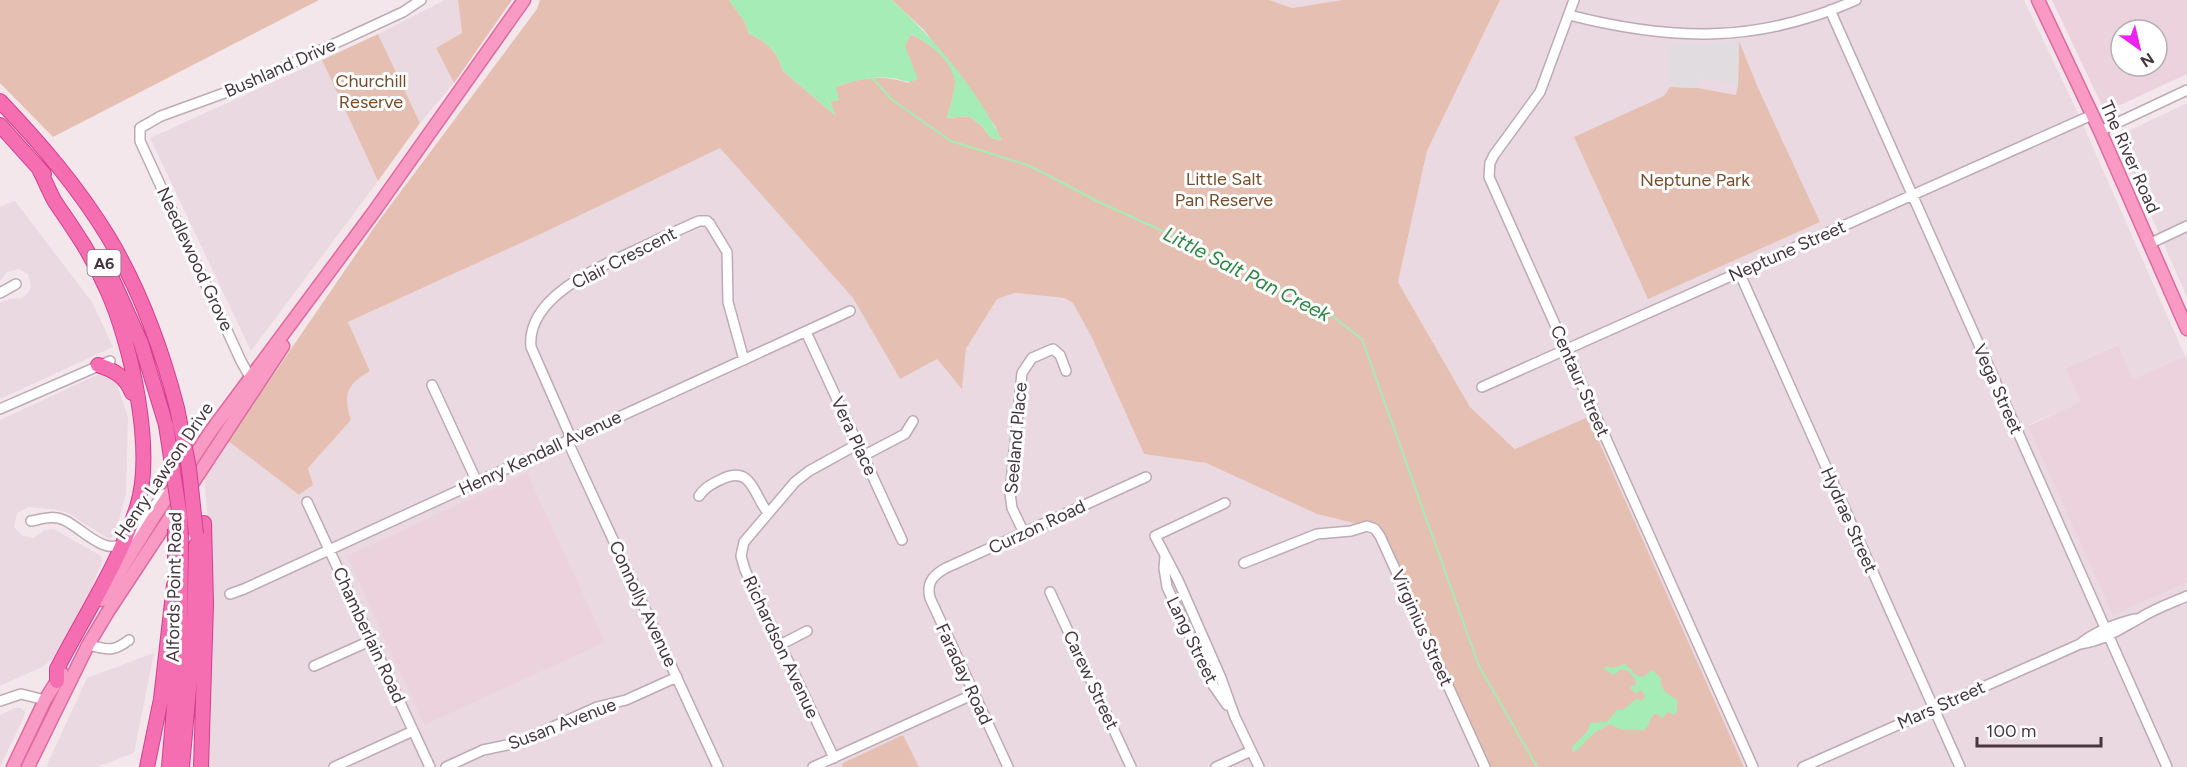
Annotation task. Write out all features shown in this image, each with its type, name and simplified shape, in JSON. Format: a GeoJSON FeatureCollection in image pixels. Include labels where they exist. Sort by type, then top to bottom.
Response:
{"type":"FeatureCollection","features":[{"type":"Feature","properties":{"kind":"highway","name":"Alfords Point Road"},"geometry":{"type":"LineString","coordinates":[[0,102],[68,177],[117,253],[149,323],[180,404],[200,528],[194,632],[182,767]]}},
{"type":"Feature","properties":{"kind":"highway","name":"Alfords Point Road"},"geometry":{"type":"LineString","coordinates":[[0,125],[38,167],[87,234],[117,287],[144,352],[166,425],[180,517],[180,647],[170,767]]}},
{"type":"Feature","properties":{"kind":"highway","name":"A6"},"geometry":{"type":"LineString","coordinates":[[38,167],[55,202],[92,259],[113,302],[129,358],[144,456],[143,482],[137,507],[107,577],[57,669],[61,686]]}},
{"type":"Feature","properties":{"kind":"highway"},"geometry":{"type":"LineString","coordinates":[[104,363],[128,383],[140,422]]}},
{"type":"Feature","properties":{"kind":"highway"},"geometry":{"type":"LineString","coordinates":[[200,528],[206,604],[201,767]]}},
{"type":"Feature","properties":{"kind":"highway"},"geometry":{"type":"LineString","coordinates":[[147,767],[163,684],[179,563]]}},
{"type":"Feature","properties":{"kind":"main road","name":"Henry Lawson Drive"},"geometry":{"type":"LineString","coordinates":[[28,767],[61,686],[106,593],[181,476],[254,380],[524,0]]}},
{"type":"Feature","properties":{"kind":"main road","name":"The River Road"},"geometry":{"type":"LineString","coordinates":[[2038,0],[2100,131],[2187,329]]}},
{"type":"Feature","properties":{"kind":"main road","name":"Henry Lawson Drive"},"geometry":{"type":"LineString","coordinates":[[13,767],[45,700],[61,686],[88,645],[254,380]]}},
{"type":"Feature","properties":{"kind":"street","name":"Bushland Drive"},"geometry":{"type":"LineString","coordinates":[[138,131],[142,125],[154,119],[248,84],[403,12],[421,0]]}},
{"type":"Feature","properties":{"kind":"street","name":"Centaur Street"},"geometry":{"type":"LineString","coordinates":[[1574,0],[1540,92],[1490,163],[1492,184],[1752,767]]}},
{"type":"Feature","properties":{"kind":"street"},"geometry":{"type":"LineString","coordinates":[[1569,15],[1650,32],[1698,34],[1770,27],[1856,0]]}},
{"type":"Feature","properties":{"kind":"street","name":"Vega Street"},"geometry":{"type":"LineString","coordinates":[[1830,10],[2167,767]]}},
{"type":"Feature","properties":{"kind":"street"},"geometry":{"type":"LineString","coordinates":[[2100,131],[2187,90]]}},
{"type":"Feature","properties":{"kind":"street","name":"Neptune Street"},"geometry":{"type":"LineString","coordinates":[[1482,387],[2092,115]]}},
{"type":"Feature","properties":{"kind":"street","name":"Needlewood Grove"},"geometry":{"type":"LineString","coordinates":[[138,131],[140,141],[254,380]]}},
{"type":"Feature","properties":{"kind":"street","name":"Clair Crescent"},"geometry":{"type":"LineString","coordinates":[[569,439],[531,347],[530,340],[534,322],[575,279],[699,221],[707,221],[710,224],[727,252],[728,302],[744,360]]}},
{"type":"Feature","properties":{"kind":"street"},"geometry":{"type":"LineString","coordinates":[[2149,244],[2187,226]]}},
{"type":"Feature","properties":{"kind":"street","name":"Hydrae Street"},"geometry":{"type":"LineString","coordinates":[[1739,272],[1960,767]]}},
{"type":"Feature","properties":{"kind":"street"},"geometry":{"type":"LineString","coordinates":[[0,293],[16,284]]}},
{"type":"Feature","properties":{"kind":"street","name":"Henry Kendall Avenue"},"geometry":{"type":"LineString","coordinates":[[230,594],[850,311]]}},
{"type":"Feature","properties":{"kind":"street","name":"Vera Place"},"geometry":{"type":"LineString","coordinates":[[806,332],[902,540]]}},
{"type":"Feature","properties":{"kind":"street","name":"Seeland Place"},"geometry":{"type":"LineString","coordinates":[[1024,533],[1012,508],[1010,493],[1022,373],[1032,358],[1053,349],[1060,356],[1066,371]]}},
{"type":"Feature","properties":{"kind":"street"},"geometry":{"type":"LineString","coordinates":[[0,409],[104,363]]}},
{"type":"Feature","properties":{"kind":"street"},"geometry":{"type":"LineString","coordinates":[[432,385],[477,482]]}},
{"type":"Feature","properties":{"kind":"street"},"geometry":{"type":"LineString","coordinates":[[863,456],[905,434],[913,421]]}},
{"type":"Feature","properties":{"kind":"street","name":"Connolly Avenue"},"geometry":{"type":"LineString","coordinates":[[569,439],[718,767]]}},
{"type":"Feature","properties":{"kind":"street","name":"Richardson Avenue"},"geometry":{"type":"LineString","coordinates":[[833,761],[745,570],[741,556],[744,542],[800,477],[858,444]]}},
{"type":"Feature","properties":{"kind":"street"},"geometry":{"type":"LineString","coordinates":[[699,496],[709,485],[731,475],[741,475],[749,481],[768,513]]}},
{"type":"Feature","properties":{"kind":"street"},"geometry":{"type":"LineString","coordinates":[[31,521],[49,518],[63,519],[108,547],[115,547],[131,535],[151,508],[181,476]]}},
{"type":"Feature","properties":{"kind":"street","name":"Curzon Road"},"geometry":{"type":"LineString","coordinates":[[931,580],[946,568],[1146,477]]}},
{"type":"Feature","properties":{"kind":"street","name":"Chamberlain Road"},"geometry":{"type":"LineString","coordinates":[[308,502],[430,767]]}},
{"type":"Feature","properties":{"kind":"street","name":"Lang Street"},"geometry":{"type":"LineString","coordinates":[[1225,503],[1155,536],[1198,624],[1235,717],[1258,767]]}},
{"type":"Feature","properties":{"kind":"street","name":"Virginius Street"},"geometry":{"type":"LineString","coordinates":[[1244,563],[1312,536],[1351,531],[1366,526],[1378,531],[1485,767]]}},
{"type":"Feature","properties":{"kind":"street","name":"Faraday Road"},"geometry":{"type":"LineString","coordinates":[[931,580],[928,591],[930,598],[1008,767]]}},
{"type":"Feature","properties":{"kind":"street","name":"Carew Street"},"geometry":{"type":"LineString","coordinates":[[1050,592],[1131,767]]}},
{"type":"Feature","properties":{"kind":"street","name":"Mars Street"},"geometry":{"type":"LineString","coordinates":[[1803,767],[2080,644],[2093,642],[2107,632],[2125,628],[2140,618],[2187,596]]}},
{"type":"Feature","properties":{"kind":"street"},"geometry":{"type":"LineString","coordinates":[[780,645],[807,631]]}},
{"type":"Feature","properties":{"kind":"street"},"geometry":{"type":"LineString","coordinates":[[88,645],[112,650],[118,649],[129,640]]}},
{"type":"Feature","properties":{"kind":"street"},"geometry":{"type":"LineString","coordinates":[[314,666],[372,640]]}},
{"type":"Feature","properties":{"kind":"street","name":"Susan Avenue"},"geometry":{"type":"LineString","coordinates":[[446,767],[483,750],[517,743],[597,707],[620,702],[676,677]]}},
{"type":"Feature","properties":{"kind":"street"},"geometry":{"type":"LineString","coordinates":[[0,701],[21,694],[45,700]]}},
{"type":"Feature","properties":{"kind":"street"},"geometry":{"type":"LineString","coordinates":[[813,767],[833,761],[974,694]]}},
{"type":"Feature","properties":{"kind":"street"},"geometry":{"type":"LineString","coordinates":[[334,767],[413,731]]}},
{"type":"Feature","properties":{"kind":"street"},"geometry":{"type":"LineString","coordinates":[[1216,767],[1251,751]]}},
{"type":"Feature","properties":{"kind":"shaded area"},"geometry":{"type":"Polygon","coordinates":[[[445,0],[458,0],[462,33],[436,48],[454,83],[420,123],[378,34],[445,0]]]}},
{"type":"Feature","properties":{"kind":"shaded area"},"geometry":{"type":"Polygon","coordinates":[[[729,0],[892,0],[953,65],[979,101],[1002,140],[991,138],[982,126],[969,116],[947,118],[955,84],[953,73],[938,53],[911,34],[905,46],[918,79],[906,81],[875,78],[836,87],[839,100],[830,102],[836,116],[783,71],[771,48],[749,34],[745,22],[729,0]]]}},
{"type":"Feature","properties":{"kind":"shaded area"},"geometry":{"type":"Polygon","coordinates":[[[1269,0],[1343,0],[1292,8],[1269,0]]]}},
{"type":"Feature","properties":{"kind":"shaded area"},"geometry":{"type":"Polygon","coordinates":[[[1500,0],[2024,0],[2076,109],[2185,356],[2133,379],[2117,345],[2066,368],[2082,402],[2028,425],[2187,582],[2187,767],[1744,767],[1588,417],[1516,449],[1470,407],[1398,282],[1427,151],[1500,0]]]}},
{"type":"Feature","properties":{"kind":"shaded area"},"geometry":{"type":"Polygon","coordinates":[[[2052,0],[2187,0],[2187,74],[2105,112],[2052,0]]]}},
{"type":"Feature","properties":{"kind":"shaded area"},"geometry":{"type":"Polygon","coordinates":[[[1739,41],[1738,85],[1700,78],[1698,88],[1670,87],[1668,44],[1739,41]]]}},
{"type":"Feature","properties":{"kind":"shaded area"},"geometry":{"type":"Polygon","coordinates":[[[322,60],[378,181],[251,351],[150,138],[322,60]]]}},
{"type":"Feature","properties":{"kind":"shaded area"},"geometry":{"type":"Polygon","coordinates":[[[2187,103],[2187,297],[2118,141],[2120,135],[2187,103]]]}},
{"type":"Feature","properties":{"kind":"shaded area"},"geometry":{"type":"Polygon","coordinates":[[[720,147],[853,298],[900,378],[937,359],[962,388],[966,349],[997,299],[1015,293],[1064,298],[1073,303],[1092,338],[1144,454],[1206,463],[1317,514],[1382,530],[1490,767],[207,767],[208,520],[204,479],[228,441],[299,495],[311,487],[307,468],[351,420],[346,399],[349,388],[357,378],[370,371],[348,322],[545,232],[720,147]]]}},
{"type":"Feature","properties":{"kind":"shaded area"},"geometry":{"type":"Polygon","coordinates":[[[15,201],[92,302],[113,347],[0,399],[0,303],[9,299],[22,298],[29,292],[31,286],[28,274],[19,269],[7,272],[0,281],[0,207],[15,201]]]}},
{"type":"Feature","properties":{"kind":"shaded area"},"geometry":{"type":"Polygon","coordinates":[[[2118,345],[2133,379],[2185,356],[2187,360],[2187,582],[2113,615],[2028,426],[2081,402],[2066,368],[2118,345]]]}},
{"type":"Feature","properties":{"kind":"shaded area"},"geometry":{"type":"Polygon","coordinates":[[[107,373],[114,376],[128,417],[126,494],[115,535],[109,539],[68,513],[58,510],[29,507],[17,513],[14,527],[23,536],[33,538],[45,530],[54,529],[101,556],[102,562],[89,594],[53,659],[42,667],[0,686],[0,420],[99,374],[107,373]]]}},
{"type":"Feature","properties":{"kind":"shaded area"},"geometry":{"type":"Polygon","coordinates":[[[527,473],[605,642],[424,725],[347,556],[527,473]]]}},
{"type":"Feature","properties":{"kind":"shaded area"},"geometry":{"type":"Polygon","coordinates":[[[154,653],[134,753],[97,767],[46,767],[87,678],[154,653]]]}},
{"type":"Feature","properties":{"kind":"shaded area"},"geometry":{"type":"Polygon","coordinates":[[[1625,664],[1636,675],[1643,677],[1652,670],[1661,678],[1661,685],[1665,692],[1677,700],[1677,712],[1674,715],[1668,712],[1662,718],[1654,714],[1643,731],[1624,730],[1610,724],[1594,733],[1579,749],[1573,752],[1572,747],[1587,732],[1590,723],[1607,722],[1617,710],[1623,710],[1636,699],[1642,701],[1645,697],[1642,690],[1635,693],[1630,688],[1632,685],[1635,686],[1636,680],[1628,671],[1621,669],[1614,675],[1604,669],[1606,666],[1613,668],[1625,664]]]}},
{"type":"Feature","properties":{"kind":"shaded area"},"geometry":{"type":"Polygon","coordinates":[[[15,708],[21,708],[25,712],[24,717],[0,767],[0,715],[15,708]]]}},
{"type":"Feature","properties":{"kind":"green space"},"geometry":{"type":"Polygon","coordinates":[[[0,0],[319,0],[53,137],[0,83],[0,0]]]}},
{"type":"Feature","properties":{"kind":"green space"},"geometry":{"type":"Polygon","coordinates":[[[458,0],[512,0],[454,83],[436,48],[462,33],[458,0]]]}},
{"type":"Feature","properties":{"kind":"green space","name":"Little Salt Pan Reserve"},"geometry":{"type":"Polygon","coordinates":[[[540,0],[729,0],[745,22],[749,34],[771,48],[783,71],[835,115],[830,101],[839,100],[835,87],[871,78],[889,78],[909,83],[905,45],[910,34],[925,42],[947,61],[924,30],[892,0],[1269,0],[1292,8],[1343,0],[1500,0],[1427,151],[1398,282],[1470,407],[1515,449],[1588,417],[1744,767],[1490,767],[1382,530],[1317,514],[1206,463],[1144,454],[1092,338],[1073,303],[1064,298],[1015,293],[997,299],[966,349],[962,389],[937,359],[900,379],[853,298],[720,148],[545,232],[348,322],[370,371],[356,381],[348,391],[347,403],[351,420],[308,468],[313,485],[299,495],[228,441],[378,222],[537,9],[540,0]],[[947,62],[955,77],[955,85],[947,118],[969,116],[982,126],[991,138],[1001,140],[995,126],[947,62]]]}},
{"type":"Feature","properties":{"kind":"green space","name":"Churchill Reserve"},"geometry":{"type":"Polygon","coordinates":[[[378,34],[420,123],[378,181],[322,60],[378,34]]]}},
{"type":"Feature","properties":{"kind":"green space","name":"Neptune Park"},"geometry":{"type":"Polygon","coordinates":[[[1739,41],[1758,88],[1820,222],[1648,299],[1574,137],[1664,96],[1670,87],[1698,88],[1736,95],[1739,41]]]}},
{"type":"Feature","properties":{"kind":"green space"},"geometry":{"type":"Polygon","coordinates":[[[903,735],[919,767],[842,767],[843,763],[903,735]]]}},
{"type":"Feature","properties":{"kind":"waterway","name":"Little Salt Pan Creek"},"geometry":{"type":"LineString","coordinates":[[871,76],[891,99],[951,141],[1030,166],[1103,204],[1201,248],[1322,308],[1362,339],[1479,666],[1537,767]]}}]}
